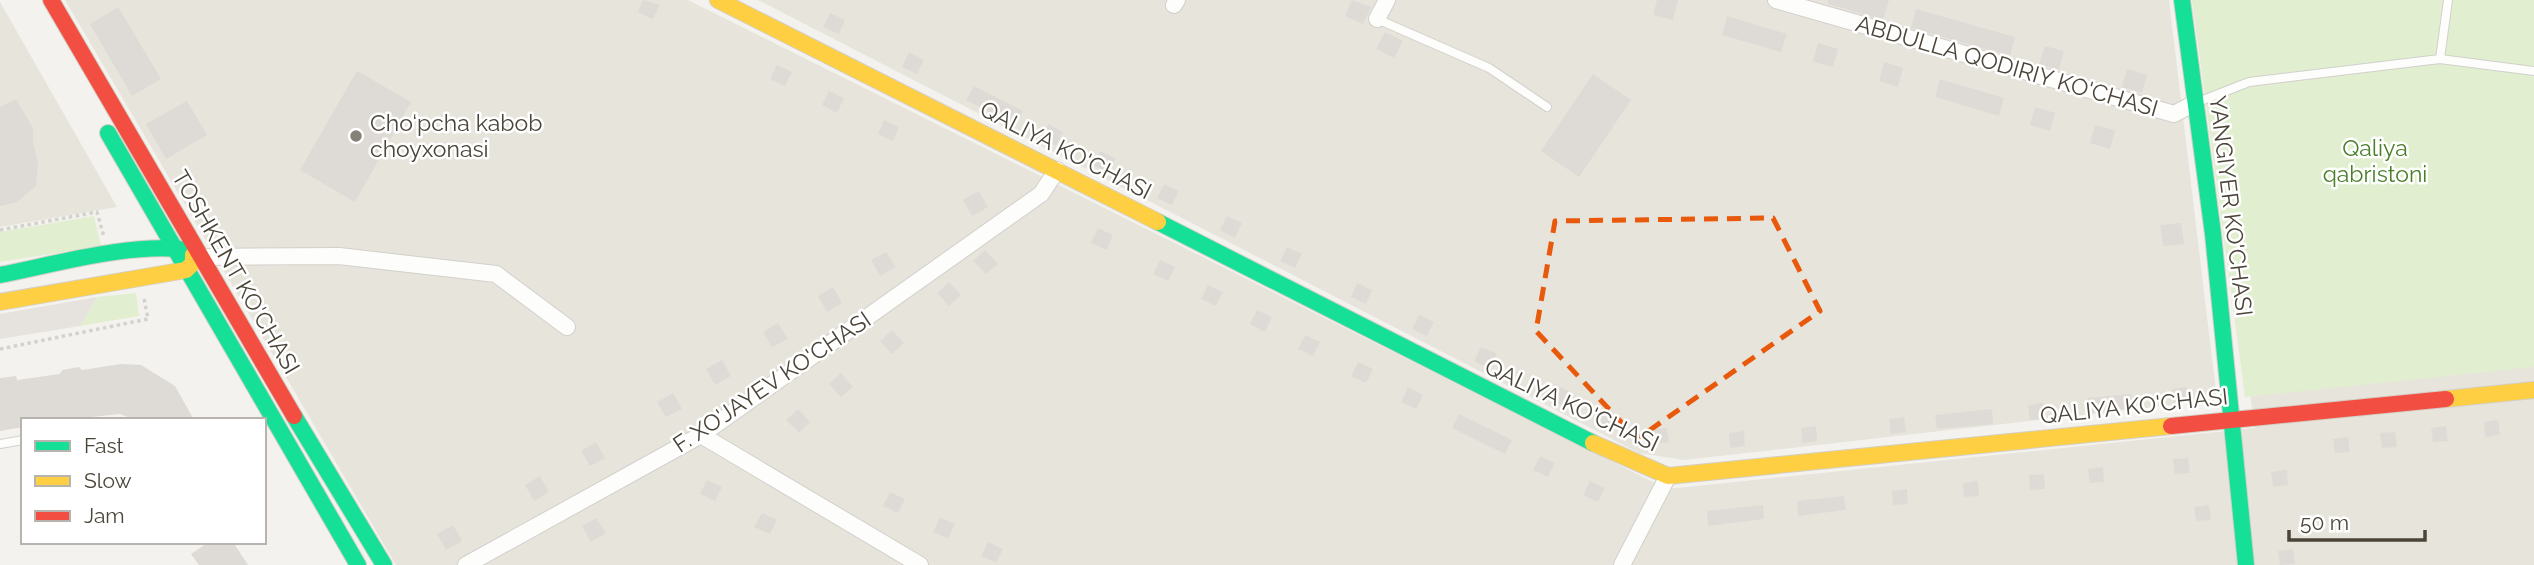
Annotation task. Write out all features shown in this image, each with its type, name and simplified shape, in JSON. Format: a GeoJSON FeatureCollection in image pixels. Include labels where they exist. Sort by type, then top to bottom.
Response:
{"type":"FeatureCollection","features":[{"type":"Feature","properties":{"kind":"main road"},"geometry":{"type":"LineString","coordinates":[[33,0],[53,36]]}},
{"type":"Feature","properties":{"kind":"main road","name":"TOSHKENT KO'CHASI"},"geometry":{"type":"LineString","coordinates":[[51,0],[185,230],[197,256],[384,565]]}},
{"type":"Feature","properties":{"kind":"main road","name":"QALIYA KO'CHASI"},"geometry":{"type":"LineString","coordinates":[[718,0],[1568,432],[1668,475],[2534,390]]}},
{"type":"Feature","properties":{"kind":"main road","name":"YANGIYER KO'CHASI"},"geometry":{"type":"LineString","coordinates":[[2182,0],[2233,418],[2246,565]]}},
{"type":"Feature","properties":{"kind":"main road","name":"TOSHKENT KO'CHASI"},"geometry":{"type":"LineString","coordinates":[[101,121],[358,565]]}},
{"type":"Feature","properties":{"kind":"main road"},"geometry":{"type":"LineString","coordinates":[[0,275],[173,247],[187,249],[197,256],[186,271],[0,302]]}},
{"type":"Feature","properties":{"kind":"street"},"geometry":{"type":"LineString","coordinates":[[1377,19],[1387,0]]}},
{"type":"Feature","properties":{"kind":"street","name":"ABDULLA QODIRIY KO'CHASI"},"geometry":{"type":"LineString","coordinates":[[1776,0],[2174,114],[2195,103]]}},
{"type":"Feature","properties":{"kind":"street","name":"F. XO'JAYEV KO'CHASI"},"geometry":{"type":"LineString","coordinates":[[466,565],[701,435],[1041,194],[1057,170]]}},
{"type":"Feature","properties":{"kind":"street"},"geometry":{"type":"LineString","coordinates":[[197,256],[339,256],[496,274],[567,327]]}},
{"type":"Feature","properties":{"kind":"street"},"geometry":{"type":"LineString","coordinates":[[701,435],[920,565]]}},
{"type":"Feature","properties":{"kind":"street"},"geometry":{"type":"LineString","coordinates":[[1622,565],[1668,475]]}},
{"type":"Feature","properties":{"kind":"lane"},"geometry":{"type":"LineString","coordinates":[[2440,59],[2448,0]]}},
{"type":"Feature","properties":{"kind":"lane"},"geometry":{"type":"LineString","coordinates":[[1377,19],[1489,68],[1548,107]]}},
{"type":"Feature","properties":{"kind":"lane"},"geometry":{"type":"LineString","coordinates":[[2195,103],[2249,82],[2440,59],[2534,71]]}},
{"type":"Feature","properties":{"kind":"lane"},"geometry":{"type":"LineString","coordinates":[[0,444],[21,440]]}},
{"type":"Feature","properties":{"kind":"path"},"geometry":{"type":"LineString","coordinates":[[0,230],[97,212],[107,246]]}},
{"type":"Feature","properties":{"kind":"path"},"geometry":{"type":"LineString","coordinates":[[0,349],[148,319],[140,278]]}},
{"type":"Feature","properties":{"kind":"highlighted area"},"geometry":{"type":"Polygon","coordinates":[[[1773,218],[1820,311],[1637,439],[1536,331],[1555,221],[1773,218]]]}},
{"type":"Feature","properties":{"kind":"shaded area"},"geometry":{"type":"Polygon","coordinates":[[[65,0],[688,0],[1667,489],[2255,428],[2192,0],[2534,0],[2534,565],[396,565],[65,0]]]}},
{"type":"Feature","properties":{"kind":"shaded area"},"geometry":{"type":"Polygon","coordinates":[[[758,0],[2169,0],[2217,400],[1684,460],[1639,453],[758,0]]]}},
{"type":"Feature","properties":{"kind":"shaded area"},"geometry":{"type":"Polygon","coordinates":[[[0,2],[117,207],[0,227],[0,2]]]}},
{"type":"Feature","properties":{"kind":"shaded area"},"geometry":{"type":"Polygon","coordinates":[[[97,297],[80,326],[0,339],[0,314],[97,297]]]}},
{"type":"Feature","properties":{"kind":"green space","name":"Qaliya qabristoni"},"geometry":{"type":"Polygon","coordinates":[[[2192,0],[2534,0],[2534,367],[2245,397],[2192,0]]]}},
{"type":"Feature","properties":{"kind":"green space"},"geometry":{"type":"Polygon","coordinates":[[[94,216],[101,246],[0,262],[0,232],[94,216]]]}},
{"type":"Feature","properties":{"kind":"green space"},"geometry":{"type":"Polygon","coordinates":[[[136,293],[139,316],[80,326],[97,297],[136,293]]]}},
{"type":"Feature","properties":{"kind":"building"},"geometry":{"type":"Polygon","coordinates":[[[643,0],[660,5],[653,19],[638,12],[643,0]]]}},
{"type":"Feature","properties":{"kind":"building"},"geometry":{"type":"Polygon","coordinates":[[[1352,0],[1371,7],[1363,24],[1345,16],[1352,0]]]}},
{"type":"Feature","properties":{"kind":"building"},"geometry":{"type":"Polygon","coordinates":[[[1657,0],[1678,0],[1673,20],[1653,15],[1657,0]]]}},
{"type":"Feature","properties":{"kind":"building"},"geometry":{"type":"Polygon","coordinates":[[[1828,0],[1889,0],[1883,20],[1828,4],[1828,0]]]}},
{"type":"Feature","properties":{"kind":"building"},"geometry":{"type":"Polygon","coordinates":[[[118,7],[161,79],[132,96],[90,24],[118,7]]]}},
{"type":"Feature","properties":{"kind":"building"},"geometry":{"type":"Polygon","coordinates":[[[1916,9],[2015,37],[2010,56],[1911,28],[1916,9]]]}},
{"type":"Feature","properties":{"kind":"building"},"geometry":{"type":"Polygon","coordinates":[[[830,13],[845,20],[839,34],[823,27],[830,13]]]}},
{"type":"Feature","properties":{"kind":"building"},"geometry":{"type":"Polygon","coordinates":[[[1727,16],[1787,34],[1781,52],[1722,35],[1727,16]]]}},
{"type":"Feature","properties":{"kind":"building"},"geometry":{"type":"Polygon","coordinates":[[[1385,32],[1403,41],[1394,58],[1376,49],[1385,32]]]}},
{"type":"Feature","properties":{"kind":"building"},"geometry":{"type":"Polygon","coordinates":[[[1818,43],[1838,49],[1833,67],[1813,62],[1818,43]]]}},
{"type":"Feature","properties":{"kind":"building"},"geometry":{"type":"Polygon","coordinates":[[[2045,46],[2064,51],[2059,70],[2039,64],[2045,46]]]}},
{"type":"Feature","properties":{"kind":"building"},"geometry":{"type":"Polygon","coordinates":[[[909,52],[924,60],[917,74],[902,67],[909,52]]]}},
{"type":"Feature","properties":{"kind":"building"},"geometry":{"type":"Polygon","coordinates":[[[1884,62],[1903,68],[1898,87],[1879,81],[1884,62]]]}},
{"type":"Feature","properties":{"kind":"building"},"geometry":{"type":"Polygon","coordinates":[[[777,65],[792,72],[785,86],[770,79],[777,65]]]}},
{"type":"Feature","properties":{"kind":"building"},"geometry":{"type":"Polygon","coordinates":[[[2127,69],[2147,75],[2142,93],[2122,87],[2127,69]]]}},
{"type":"Feature","properties":{"kind":"building","name":"Cho‘pcha kabob choyxonasi"},"geometry":{"type":"Polygon","coordinates":[[[357,71],[411,102],[355,202],[300,170],[357,71]]]}},
{"type":"Feature","properties":{"kind":"building"},"geometry":{"type":"Polygon","coordinates":[[[1593,74],[1631,100],[1579,177],[1541,151],[1593,74]]]}},
{"type":"Feature","properties":{"kind":"building"},"geometry":{"type":"Polygon","coordinates":[[[1940,79],[2004,98],[1999,116],[1935,97],[1940,79]]]}},
{"type":"Feature","properties":{"kind":"building"},"geometry":{"type":"Polygon","coordinates":[[[974,86],[1023,111],[1016,125],[966,100],[974,86]]]}},
{"type":"Feature","properties":{"kind":"building"},"geometry":{"type":"Polygon","coordinates":[[[829,91],[844,98],[837,113],[822,105],[829,91]]]}},
{"type":"Feature","properties":{"kind":"building"},"geometry":{"type":"Polygon","coordinates":[[[16,99],[33,128],[33,143],[38,163],[36,186],[17,202],[0,206],[0,107],[16,99]]]}},
{"type":"Feature","properties":{"kind":"building"},"geometry":{"type":"Polygon","coordinates":[[[187,101],[207,135],[166,159],[146,124],[187,101]]]}},
{"type":"Feature","properties":{"kind":"building"},"geometry":{"type":"Polygon","coordinates":[[[2035,107],[2055,113],[2050,131],[2030,125],[2035,107]]]}},
{"type":"Feature","properties":{"kind":"building"},"geometry":{"type":"Polygon","coordinates":[[[884,120],[899,127],[893,141],[878,134],[884,120]]]}},
{"type":"Feature","properties":{"kind":"building"},"geometry":{"type":"Polygon","coordinates":[[[1048,124],[1063,132],[1056,146],[1041,138],[1048,124]]]}},
{"type":"Feature","properties":{"kind":"building"},"geometry":{"type":"Polygon","coordinates":[[[2095,125],[2115,130],[2110,149],[2090,143],[2095,125]]]}},
{"type":"Feature","properties":{"kind":"building"},"geometry":{"type":"Polygon","coordinates":[[[1100,151],[1116,158],[1109,173],[1093,165],[1100,151]]]}},
{"type":"Feature","properties":{"kind":"building"},"geometry":{"type":"Polygon","coordinates":[[[1164,184],[1179,191],[1172,205],[1157,198],[1164,184]]]}},
{"type":"Feature","properties":{"kind":"building"},"geometry":{"type":"Polygon","coordinates":[[[979,191],[988,207],[972,216],[963,200],[979,191]]]}},
{"type":"Feature","properties":{"kind":"building"},"geometry":{"type":"Polygon","coordinates":[[[1227,216],[1242,223],[1235,238],[1220,230],[1227,216]]]}},
{"type":"Feature","properties":{"kind":"building"},"geometry":{"type":"Polygon","coordinates":[[[2181,223],[2184,244],[2163,246],[2160,225],[2181,223]]]}},
{"type":"Feature","properties":{"kind":"building"},"geometry":{"type":"Polygon","coordinates":[[[1098,228],[1113,235],[1107,250],[1091,243],[1098,228]]]}},
{"type":"Feature","properties":{"kind":"building"},"geometry":{"type":"Polygon","coordinates":[[[1287,247],[1302,254],[1295,268],[1280,261],[1287,247]]]}},
{"type":"Feature","properties":{"kind":"building"},"geometry":{"type":"Polygon","coordinates":[[[985,250],[998,264],[986,274],[973,261],[985,250]]]}},
{"type":"Feature","properties":{"kind":"building"},"geometry":{"type":"Polygon","coordinates":[[[886,252],[896,267],[880,276],[871,260],[886,252]]]}},
{"type":"Feature","properties":{"kind":"building"},"geometry":{"type":"Polygon","coordinates":[[[1160,260],[1175,267],[1168,281],[1153,274],[1160,260]]]}},
{"type":"Feature","properties":{"kind":"building"},"geometry":{"type":"Polygon","coordinates":[[[949,282],[961,295],[949,306],[937,293],[949,282]]]}},
{"type":"Feature","properties":{"kind":"building"},"geometry":{"type":"Polygon","coordinates":[[[1357,283],[1372,290],[1366,304],[1351,297],[1357,283]]]}},
{"type":"Feature","properties":{"kind":"building"},"geometry":{"type":"Polygon","coordinates":[[[1208,285],[1223,292],[1216,306],[1201,299],[1208,285]]]}},
{"type":"Feature","properties":{"kind":"building"},"geometry":{"type":"Polygon","coordinates":[[[833,287],[842,303],[827,312],[818,296],[833,287]]]}},
{"type":"Feature","properties":{"kind":"building"},"geometry":{"type":"Polygon","coordinates":[[[1257,310],[1272,317],[1265,332],[1250,324],[1257,310]]]}},
{"type":"Feature","properties":{"kind":"building"},"geometry":{"type":"Polygon","coordinates":[[[1419,315],[1434,322],[1427,336],[1412,329],[1419,315]]]}},
{"type":"Feature","properties":{"kind":"building"},"geometry":{"type":"Polygon","coordinates":[[[778,323],[788,339],[772,347],[763,332],[778,323]]]}},
{"type":"Feature","properties":{"kind":"building"},"geometry":{"type":"Polygon","coordinates":[[[892,330],[904,343],[892,354],[880,341],[892,330]]]}},
{"type":"Feature","properties":{"kind":"building"},"geometry":{"type":"Polygon","coordinates":[[[1305,335],[1320,342],[1313,356],[1298,349],[1305,335]]]}},
{"type":"Feature","properties":{"kind":"building"},"geometry":{"type":"Polygon","coordinates":[[[1481,347],[1497,354],[1489,368],[1474,361],[1481,347]]]}},
{"type":"Feature","properties":{"kind":"building"},"geometry":{"type":"Polygon","coordinates":[[[722,360],[731,376],[715,385],[706,369],[722,360]]]}},
{"type":"Feature","properties":{"kind":"building"},"geometry":{"type":"Polygon","coordinates":[[[1358,362],[1373,369],[1366,383],[1351,376],[1358,362]]]}},
{"type":"Feature","properties":{"kind":"building"},"geometry":{"type":"Polygon","coordinates":[[[121,364],[141,365],[175,386],[193,418],[130,418],[120,414],[82,418],[21,418],[21,427],[0,431],[0,378],[16,376],[17,380],[60,374],[62,370],[79,367],[82,370],[121,364]]]}},
{"type":"Feature","properties":{"kind":"building"},"geometry":{"type":"Polygon","coordinates":[[[841,373],[853,387],[841,397],[829,384],[841,373]]]}},
{"type":"Feature","properties":{"kind":"building"},"geometry":{"type":"Polygon","coordinates":[[[1554,384],[1569,391],[1562,405],[1547,398],[1554,384]]]}},
{"type":"Feature","properties":{"kind":"building"},"geometry":{"type":"Polygon","coordinates":[[[1408,387],[1423,395],[1416,409],[1401,402],[1408,387]]]}},
{"type":"Feature","properties":{"kind":"building"},"geometry":{"type":"Polygon","coordinates":[[[2187,387],[2188,402],[2173,403],[2172,389],[2187,387]]]}},
{"type":"Feature","properties":{"kind":"building"},"geometry":{"type":"Polygon","coordinates":[[[673,393],[682,409],[666,417],[657,402],[673,393]]]}},
{"type":"Feature","properties":{"kind":"building"},"geometry":{"type":"Polygon","coordinates":[[[2131,394],[2133,408],[2090,413],[2088,398],[2131,394]]]}},
{"type":"Feature","properties":{"kind":"building"},"geometry":{"type":"Polygon","coordinates":[[[2043,403],[2045,418],[2030,420],[2028,405],[2043,403]]]}},
{"type":"Feature","properties":{"kind":"building"},"geometry":{"type":"Polygon","coordinates":[[[798,409],[810,422],[799,433],[786,420],[798,409]]]}},
{"type":"Feature","properties":{"kind":"building"},"geometry":{"type":"Polygon","coordinates":[[[1602,409],[1617,416],[1610,430],[1595,423],[1602,409]]]}},
{"type":"Feature","properties":{"kind":"building"},"geometry":{"type":"Polygon","coordinates":[[[1992,409],[1993,424],[1937,429],[1935,415],[1992,409]]]}},
{"type":"Feature","properties":{"kind":"building"},"geometry":{"type":"Polygon","coordinates":[[[1459,414],[1512,440],[1505,454],[1452,428],[1459,414]]]}},
{"type":"Feature","properties":{"kind":"building"},"geometry":{"type":"Polygon","coordinates":[[[1904,417],[1906,432],[1891,434],[1889,419],[1904,417]]]}},
{"type":"Feature","properties":{"kind":"building"},"geometry":{"type":"Polygon","coordinates":[[[2498,420],[2500,435],[2485,437],[2484,422],[2498,420]]]}},
{"type":"Feature","properties":{"kind":"building"},"geometry":{"type":"Polygon","coordinates":[[[1816,426],[1817,441],[1802,443],[1801,428],[1816,426]]]}},
{"type":"Feature","properties":{"kind":"building"},"geometry":{"type":"Polygon","coordinates":[[[2446,426],[2448,441],[2433,442],[2431,428],[2446,426]]]}},
{"type":"Feature","properties":{"kind":"building"},"geometry":{"type":"Polygon","coordinates":[[[1667,428],[1669,442],[1654,444],[1652,429],[1667,428]]]}},
{"type":"Feature","properties":{"kind":"building"},"geometry":{"type":"Polygon","coordinates":[[[1744,431],[1745,446],[1730,448],[1729,433],[1744,431]]]}},
{"type":"Feature","properties":{"kind":"building"},"geometry":{"type":"Polygon","coordinates":[[[2395,432],[2397,447],[2382,448],[2380,433],[2395,432]]]}},
{"type":"Feature","properties":{"kind":"building"},"geometry":{"type":"Polygon","coordinates":[[[2348,437],[2350,452],[2335,453],[2333,439],[2348,437]]]}},
{"type":"Feature","properties":{"kind":"building"},"geometry":{"type":"Polygon","coordinates":[[[596,442],[605,458],[590,466],[581,451],[596,442]]]}},
{"type":"Feature","properties":{"kind":"building"},"geometry":{"type":"Polygon","coordinates":[[[1540,456],[1555,463],[1548,477],[1533,470],[1540,456]]]}},
{"type":"Feature","properties":{"kind":"building"},"geometry":{"type":"Polygon","coordinates":[[[2188,458],[2190,473],[2175,474],[2173,459],[2188,458]]]}},
{"type":"Feature","properties":{"kind":"building"},"geometry":{"type":"Polygon","coordinates":[[[2103,467],[2104,482],[2090,483],[2088,469],[2103,467]]]}},
{"type":"Feature","properties":{"kind":"building"},"geometry":{"type":"Polygon","coordinates":[[[2287,470],[2288,485],[2273,487],[2271,472],[2287,470]]]}},
{"type":"Feature","properties":{"kind":"building"},"geometry":{"type":"Polygon","coordinates":[[[2044,474],[2045,489],[2030,490],[2029,475],[2044,474]]]}},
{"type":"Feature","properties":{"kind":"building"},"geometry":{"type":"Polygon","coordinates":[[[540,476],[549,492],[534,501],[525,485],[540,476]]]}},
{"type":"Feature","properties":{"kind":"building"},"geometry":{"type":"Polygon","coordinates":[[[707,480],[722,487],[715,501],[700,494],[707,480]]]}},
{"type":"Feature","properties":{"kind":"building"},"geometry":{"type":"Polygon","coordinates":[[[1590,481],[1605,488],[1598,502],[1583,495],[1590,481]]]}},
{"type":"Feature","properties":{"kind":"building"},"geometry":{"type":"Polygon","coordinates":[[[1978,481],[1979,496],[1964,497],[1963,483],[1978,481]]]}},
{"type":"Feature","properties":{"kind":"building"},"geometry":{"type":"Polygon","coordinates":[[[1907,489],[1908,504],[1893,505],[1892,491],[1907,489]]]}},
{"type":"Feature","properties":{"kind":"building"},"geometry":{"type":"Polygon","coordinates":[[[890,492],[905,499],[898,513],[883,506],[890,492]]]}},
{"type":"Feature","properties":{"kind":"building"},"geometry":{"type":"Polygon","coordinates":[[[1844,496],[1846,510],[1798,516],[1797,501],[1844,496]]]}},
{"type":"Feature","properties":{"kind":"building"},"geometry":{"type":"Polygon","coordinates":[[[1763,505],[1764,519],[1708,526],[1707,511],[1763,505]]]}},
{"type":"Feature","properties":{"kind":"building"},"geometry":{"type":"Polygon","coordinates":[[[2209,505],[2211,520],[2196,521],[2194,507],[2209,505]]]}},
{"type":"Feature","properties":{"kind":"building"},"geometry":{"type":"Polygon","coordinates":[[[762,513],[777,520],[770,534],[754,527],[762,513]]]}},
{"type":"Feature","properties":{"kind":"building"},"geometry":{"type":"Polygon","coordinates":[[[940,517],[955,524],[948,539],[933,532],[940,517]]]}},
{"type":"Feature","properties":{"kind":"building"},"geometry":{"type":"Polygon","coordinates":[[[596,518],[606,533],[591,542],[582,526],[596,518]]]}},
{"type":"Feature","properties":{"kind":"building"},"geometry":{"type":"Polygon","coordinates":[[[453,525],[462,541],[446,550],[437,534],[453,525]]]}},
{"type":"Feature","properties":{"kind":"building"},"geometry":{"type":"Polygon","coordinates":[[[988,542],[1003,549],[996,563],[981,556],[988,542]]]}},
{"type":"Feature","properties":{"kind":"building"},"geometry":{"type":"Polygon","coordinates":[[[206,544],[234,544],[248,565],[199,565],[191,554],[206,544]]]}},
{"type":"Feature","properties":{"kind":"building"},"geometry":{"type":"Polygon","coordinates":[[[2293,549],[2295,564],[2280,565],[2278,551],[2293,549]]]}},
{"type":"Feature","properties":{"kind":"traffic: fast"},"geometry":{"type":"LineString","coordinates":[[2182,0],[2213,234],[2246,565]]}},
{"type":"Feature","properties":{"kind":"traffic: fast"},"geometry":{"type":"LineString","coordinates":[[108,133],[358,565]]}},
{"type":"Feature","properties":{"kind":"traffic: fast"},"geometry":{"type":"LineString","coordinates":[[1158,222],[1593,443]]}},
{"type":"Feature","properties":{"kind":"traffic: fast"},"geometry":{"type":"LineString","coordinates":[[0,275],[119,251],[166,248],[188,250]]}},
{"type":"Feature","properties":{"kind":"traffic: fast"},"geometry":{"type":"LineString","coordinates":[[294,416],[384,565]]}},
{"type":"Feature","properties":{"kind":"traffic: slow"},"geometry":{"type":"LineString","coordinates":[[718,0],[1158,222]]}},
{"type":"Feature","properties":{"kind":"traffic: slow"},"geometry":{"type":"LineString","coordinates":[[0,302],[186,270],[193,263],[193,255]]}},
{"type":"Feature","properties":{"kind":"traffic: slow"},"geometry":{"type":"LineString","coordinates":[[2446,399],[2534,390]]}},
{"type":"Feature","properties":{"kind":"traffic: slow"},"geometry":{"type":"LineString","coordinates":[[1593,443],[1668,476],[2171,426]]}},
{"type":"Feature","properties":{"kind":"traffic: jam"},"geometry":{"type":"LineString","coordinates":[[51,0],[294,416]]}},
{"type":"Feature","properties":{"kind":"traffic: jam"},"geometry":{"type":"LineString","coordinates":[[2171,426],[2446,399]]}},
{"type":"Feature","properties":{"kind":"place","name":"Cho‘pcha kabob choyxonasi"},"geometry":{"type":"Point","coordinates":[356,136]}}]}
